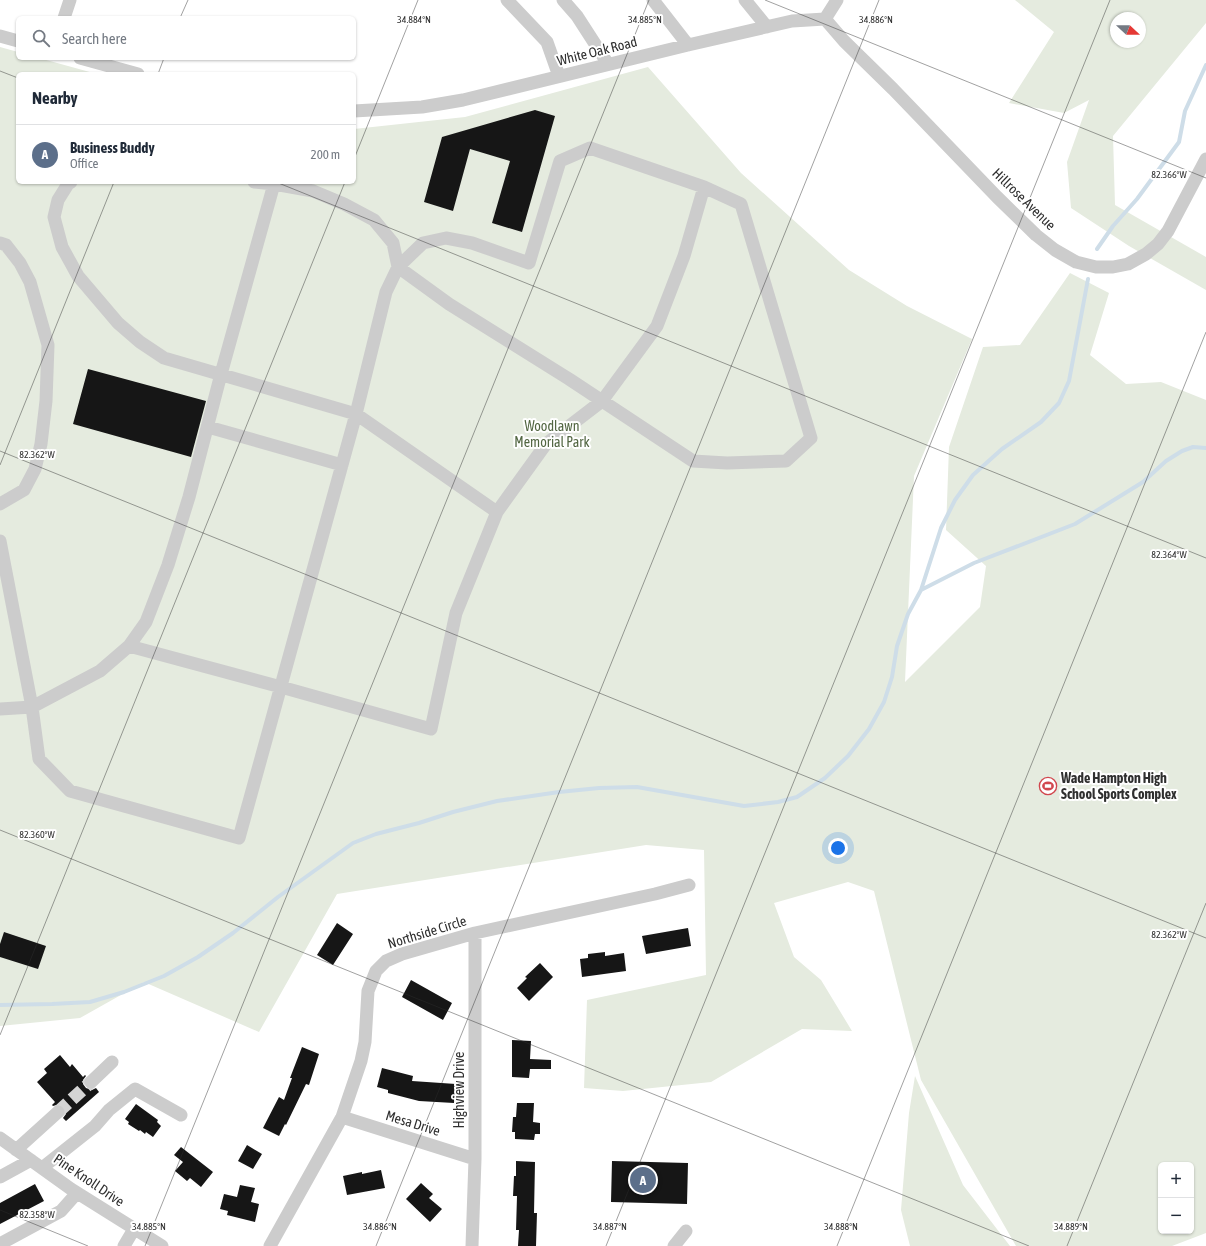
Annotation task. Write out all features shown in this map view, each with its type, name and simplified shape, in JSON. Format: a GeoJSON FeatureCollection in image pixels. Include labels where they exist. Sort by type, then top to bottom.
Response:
{"type":"FeatureCollection","features":[{"type":"Feature","properties":{"kind":"street"},"geometry":{"type":"LineString","coordinates":[[65,16],[70,0]]}},
{"type":"Feature","properties":{"kind":"street"},"geometry":{"type":"LineString","coordinates":[[507,0],[546,42],[559,76]]}},
{"type":"Feature","properties":{"kind":"street"},"geometry":{"type":"LineString","coordinates":[[564,0],[577,16],[608,64]]}},
{"type":"Feature","properties":{"kind":"street"},"geometry":{"type":"LineString","coordinates":[[653,0],[688,45]]}},
{"type":"Feature","properties":{"kind":"street"},"geometry":{"type":"LineString","coordinates":[[745,0],[767,27]]}},
{"type":"Feature","properties":{"kind":"street"},"geometry":{"type":"LineString","coordinates":[[825,19],[837,0]]}},
{"type":"Feature","properties":{"kind":"street","name":"White Oak Road"},"geometry":{"type":"LineString","coordinates":[[356,111],[422,107],[463,100],[792,21],[825,19]]}},
{"type":"Feature","properties":{"kind":"street","name":"Hillrose Avenue"},"geometry":{"type":"LineString","coordinates":[[825,19],[844,41],[894,89],[997,197],[1036,235],[1055,250],[1076,262],[1096,267],[1113,267],[1128,264],[1146,254],[1158,244],[1168,231],[1206,159]]}},
{"type":"Feature","properties":{"kind":"street"},"geometry":{"type":"LineString","coordinates":[[0,36],[16,40]]}},
{"type":"Feature","properties":{"kind":"street"},"geometry":{"type":"LineString","coordinates":[[87,60],[131,72]]}},
{"type":"Feature","properties":{"kind":"street"},"geometry":{"type":"LineString","coordinates":[[0,541],[32,707],[39,759],[70,791],[239,838],[356,414],[386,292],[398,267],[423,242],[446,238],[472,243],[529,263],[560,161],[590,148],[704,187],[741,204],[811,438],[786,461],[727,464],[693,461],[450,304],[398,267],[393,243],[374,220],[344,204],[314,191],[274,184],[221,374],[189,497],[168,565],[146,622],[129,646],[100,671],[32,707],[0,709]]}},
{"type":"Feature","properties":{"kind":"street"},"geometry":{"type":"LineString","coordinates":[[68,184],[58,200],[54,217],[62,247],[78,276],[118,323],[140,342],[164,358],[356,414],[497,512]]}},
{"type":"Feature","properties":{"kind":"street"},"geometry":{"type":"LineString","coordinates":[[129,646],[431,729],[456,613],[497,512],[546,444],[602,401],[657,326],[684,256],[704,187]]}},
{"type":"Feature","properties":{"kind":"street"},"geometry":{"type":"LineString","coordinates":[[0,243],[6,245],[20,263],[30,282],[48,344],[46,401],[41,444],[34,469],[24,490],[0,504]]}},
{"type":"Feature","properties":{"kind":"street"},"geometry":{"type":"LineString","coordinates":[[208,427],[342,464]]}},
{"type":"Feature","properties":{"kind":"street","name":"Northside Circle"},"geometry":{"type":"LineString","coordinates":[[270,1246],[342,1118],[361,1061],[365,1042],[368,991],[376,971],[386,961],[397,956],[475,933],[655,894],[689,885]]}},
{"type":"Feature","properties":{"kind":"street","name":"Highview Drive"},"geometry":{"type":"LineString","coordinates":[[472,1246],[475,1159],[475,933]]}},
{"type":"Feature","properties":{"kind":"street"},"geometry":{"type":"LineString","coordinates":[[91,1082],[112,1062]]}},
{"type":"Feature","properties":{"kind":"street"},"geometry":{"type":"LineString","coordinates":[[42,1168],[95,1126],[109,1110],[135,1089],[181,1115]]}},
{"type":"Feature","properties":{"kind":"street"},"geometry":{"type":"LineString","coordinates":[[16,1150],[58,1112]]}},
{"type":"Feature","properties":{"kind":"street","name":"Mesa Drive"},"geometry":{"type":"LineString","coordinates":[[342,1118],[475,1159]]}},
{"type":"Feature","properties":{"kind":"street","name":"Pine Knoll Drive"},"geometry":{"type":"LineString","coordinates":[[2,1141],[77,1193],[162,1246]]}},
{"type":"Feature","properties":{"kind":"street"},"geometry":{"type":"LineString","coordinates":[[0,1177],[31,1160]]}},
{"type":"Feature","properties":{"kind":"street"},"geometry":{"type":"LineString","coordinates":[[0,1244],[61,1211],[77,1193]]}},
{"type":"Feature","properties":{"kind":"street"},"geometry":{"type":"LineString","coordinates":[[124,1246],[134,1229]]}},
{"type":"Feature","properties":{"kind":"street"},"geometry":{"type":"LineString","coordinates":[[674,1246],[686,1231]]}},
{"type":"Feature","properties":{"kind":"green space"},"geometry":{"type":"Polygon","coordinates":[[[1015,0],[1206,0],[1206,23],[1113,136],[1115,205],[1206,257],[1206,290],[1129,246],[1071,208],[1067,162],[1089,100],[1064,113],[1009,103],[1054,32],[1015,0]]]}},
{"type":"Feature","properties":{"kind":"green space","name":"Woodlawn Memorial Park"},"geometry":{"type":"Polygon","coordinates":[[[0,47],[16,51],[16,60],[46,60],[90,72],[16,72],[16,184],[356,184],[356,129],[465,117],[648,67],[741,173],[849,270],[907,306],[972,339],[914,476],[905,682],[980,607],[986,566],[946,530],[949,447],[983,347],[1020,345],[1070,273],[1109,293],[1090,355],[1126,384],[1161,382],[1206,400],[1206,1233],[1172,1246],[1016,1246],[921,1080],[874,891],[848,882],[774,903],[794,957],[821,980],[852,1031],[802,1029],[711,1082],[623,1091],[584,1088],[587,1000],[706,975],[704,850],[646,845],[337,894],[259,1032],[144,982],[80,1018],[0,1026],[0,47]]]}},
{"type":"Feature","properties":{"kind":"green space"},"geometry":{"type":"Polygon","coordinates":[[[915,1076],[963,1185],[1010,1246],[910,1246],[901,1210],[909,1113],[915,1076]]]}},
{"type":"Feature","properties":{"kind":"building"},"geometry":{"type":"Polygon","coordinates":[[[535,110],[555,116],[522,232],[492,223],[510,161],[470,149],[453,211],[424,202],[442,137],[535,110]]]}},
{"type":"Feature","properties":{"kind":"building"},"geometry":{"type":"Polygon","coordinates":[[[88,369],[206,401],[191,457],[73,424],[88,369]]]}},
{"type":"Feature","properties":{"kind":"building"},"geometry":{"type":"Polygon","coordinates":[[[337,923],[353,934],[333,965],[317,955],[337,923]]]}},
{"type":"Feature","properties":{"kind":"building"},"geometry":{"type":"Polygon","coordinates":[[[688,928],[691,946],[646,954],[642,936],[688,928]]]}},
{"type":"Feature","properties":{"kind":"building"},"geometry":{"type":"Polygon","coordinates":[[[4,932],[46,946],[38,969],[0,957],[0,944],[4,932]]]}},
{"type":"Feature","properties":{"kind":"building"},"geometry":{"type":"Polygon","coordinates":[[[605,952],[605,956],[624,953],[626,971],[582,977],[580,959],[588,958],[588,954],[605,952]]]}},
{"type":"Feature","properties":{"kind":"building"},"geometry":{"type":"Polygon","coordinates":[[[540,963],[553,977],[529,1001],[517,988],[527,978],[525,977],[540,963]]]}},
{"type":"Feature","properties":{"kind":"building"},"geometry":{"type":"Polygon","coordinates":[[[411,980],[452,1003],[443,1020],[402,997],[411,980]]]}},
{"type":"Feature","properties":{"kind":"building"},"geometry":{"type":"Polygon","coordinates":[[[512,1040],[531,1041],[530,1059],[551,1060],[551,1069],[530,1069],[529,1078],[512,1077],[512,1040]]]}},
{"type":"Feature","properties":{"kind":"building"},"geometry":{"type":"Polygon","coordinates":[[[302,1047],[319,1054],[309,1085],[306,1084],[279,1136],[263,1128],[279,1097],[284,1100],[292,1078],[290,1078],[302,1047]]]}},
{"type":"Feature","properties":{"kind":"building"},"geometry":{"type":"Polygon","coordinates":[[[60,1055],[70,1067],[72,1064],[83,1077],[85,1075],[86,1076],[83,1080],[83,1084],[86,1088],[92,1090],[96,1088],[99,1092],[66,1121],[63,1118],[66,1114],[64,1107],[60,1104],[53,1106],[52,1105],[55,1102],[37,1082],[47,1073],[44,1069],[60,1055]]]}},
{"type":"Feature","properties":{"kind":"building"},"geometry":{"type":"Polygon","coordinates":[[[382,1068],[413,1076],[412,1081],[456,1084],[454,1103],[419,1101],[388,1093],[388,1090],[377,1087],[382,1068]]]}},
{"type":"Feature","properties":{"kind":"building"},"geometry":{"type":"Polygon","coordinates":[[[517,1103],[534,1103],[533,1122],[540,1123],[540,1134],[535,1134],[534,1140],[515,1139],[515,1132],[512,1132],[513,1117],[516,1117],[517,1103]]]}},
{"type":"Feature","properties":{"kind":"building"},"geometry":{"type":"Polygon","coordinates":[[[136,1104],[158,1120],[157,1122],[161,1126],[153,1137],[146,1132],[145,1134],[128,1124],[129,1122],[125,1119],[136,1104]]]}},
{"type":"Feature","properties":{"kind":"building"},"geometry":{"type":"Polygon","coordinates":[[[247,1145],[262,1154],[253,1169],[238,1161],[247,1145]]]}},
{"type":"Feature","properties":{"kind":"building"},"geometry":{"type":"Polygon","coordinates":[[[181,1147],[213,1172],[201,1187],[190,1178],[187,1181],[175,1171],[183,1162],[174,1155],[181,1147]]]}},
{"type":"Feature","properties":{"kind":"building"},"geometry":{"type":"Polygon","coordinates":[[[516,1161],[535,1162],[534,1213],[537,1213],[536,1246],[518,1246],[519,1230],[516,1230],[517,1196],[513,1196],[514,1176],[516,1176],[516,1161]]]}},
{"type":"Feature","properties":{"kind":"building"},"geometry":{"type":"Polygon","coordinates":[[[612,1161],[688,1163],[687,1204],[611,1202],[612,1161]]]}},
{"type":"Feature","properties":{"kind":"building"},"geometry":{"type":"Polygon","coordinates":[[[381,1170],[385,1188],[347,1195],[343,1176],[381,1170]]]}},
{"type":"Feature","properties":{"kind":"building"},"geometry":{"type":"Polygon","coordinates":[[[421,1183],[433,1194],[429,1198],[442,1209],[430,1222],[406,1199],[421,1183]]]}},
{"type":"Feature","properties":{"kind":"building"},"geometry":{"type":"Polygon","coordinates":[[[35,1184],[44,1201],[0,1224],[0,1203],[35,1184]]]}},
{"type":"Feature","properties":{"kind":"building"},"geometry":{"type":"Polygon","coordinates":[[[240,1185],[255,1188],[251,1202],[259,1204],[255,1222],[227,1215],[228,1211],[220,1209],[224,1194],[237,1197],[240,1185]]]}},
{"type":"Feature","properties":{"kind":"waterway"},"geometry":{"type":"LineString","coordinates":[[1097,249],[1113,226],[1137,199],[1179,142],[1185,111],[1206,65]]}},
{"type":"Feature","properties":{"kind":"waterway"},"geometry":{"type":"LineString","coordinates":[[0,1005],[90,1002],[124,992],[164,976],[198,957],[233,933],[278,897],[353,843],[376,834],[419,823],[453,812],[497,801],[599,788],[637,787],[744,806],[778,802],[797,797],[825,778],[848,756],[869,729],[884,702],[892,677],[897,646],[908,614],[921,590],[941,528],[955,500],[973,475],[1002,449],[1041,422],[1059,403],[1069,381],[1088,279]]}},
{"type":"Feature","properties":{"kind":"waterway"},"geometry":{"type":"LineString","coordinates":[[921,590],[974,563],[1075,524],[1143,482],[1166,461],[1182,451],[1193,447],[1206,448]]}},
{"type":"Feature","properties":{"kind":"tunnel"},"geometry":{"type":"LineString","coordinates":[[58,1112],[91,1082]]}},
{"type":"Feature","properties":{"kind":"place","name":"Wade Hampton High School Sports Complex"},"geometry":{"type":"Point","coordinates":[1048,786]}},
{"type":"Feature","properties":{"kind":"place","name":"Business Buddy"},"geometry":{"type":"Point","coordinates":[643,1180]}}]}
